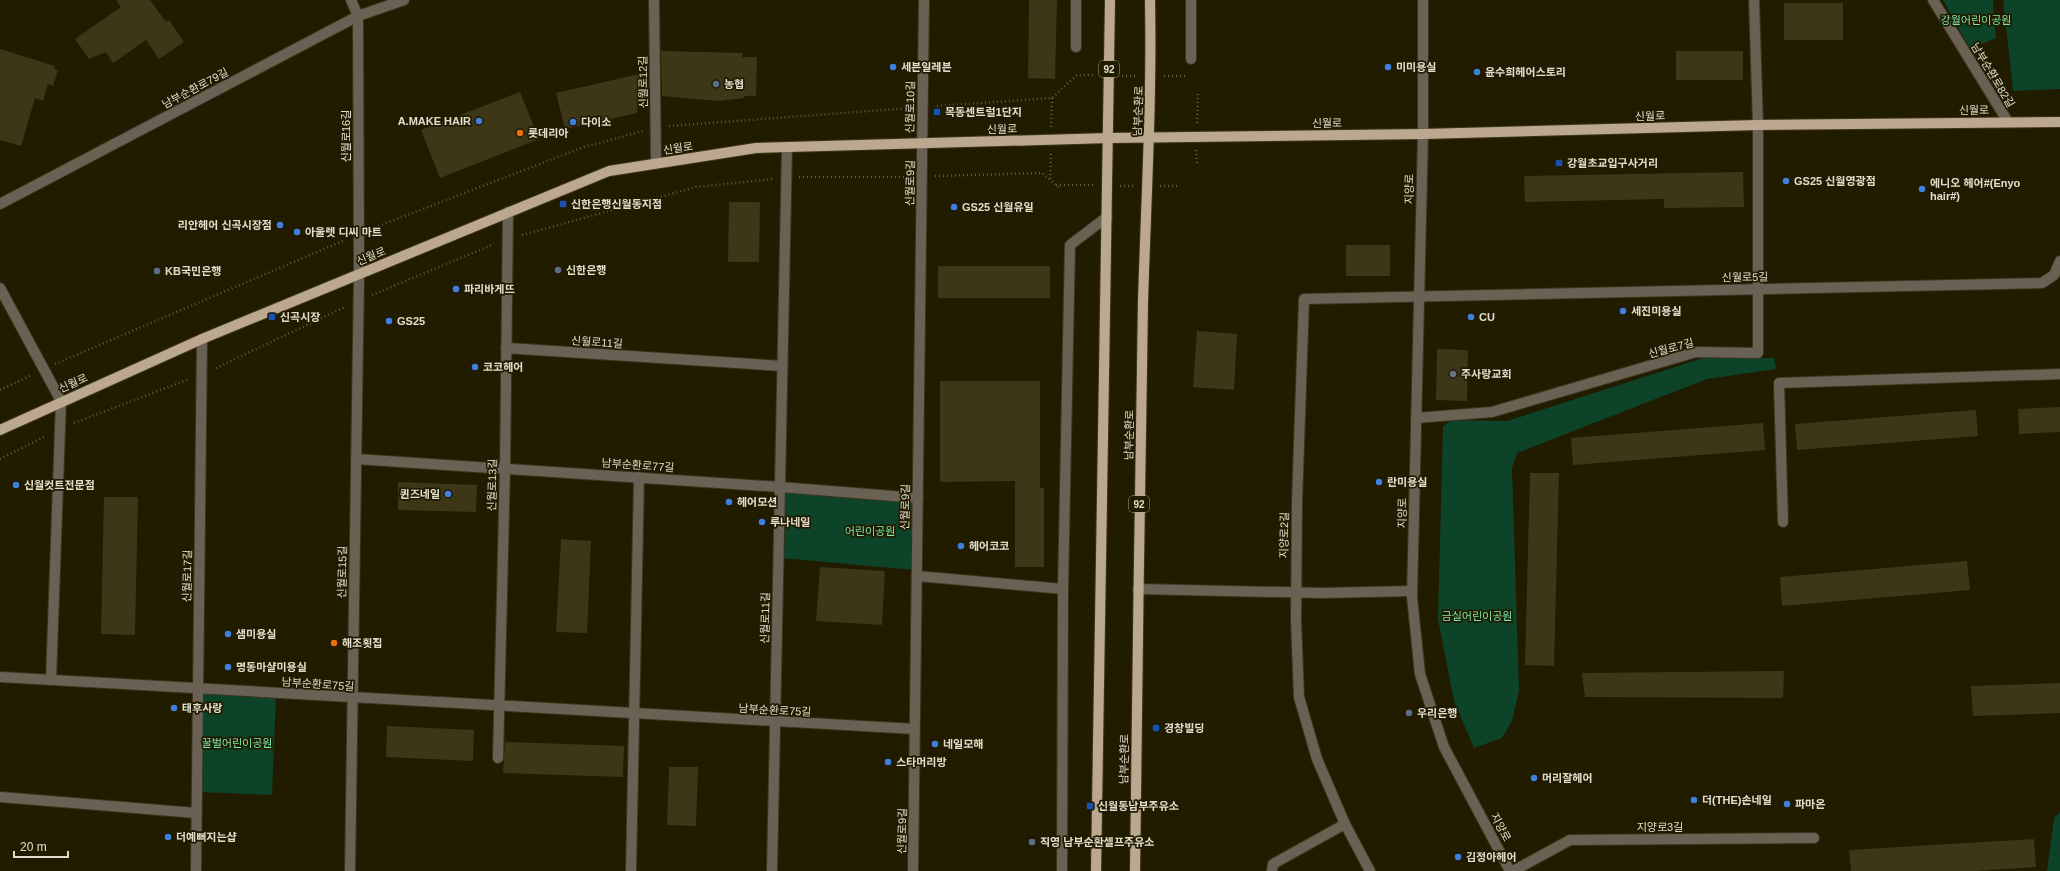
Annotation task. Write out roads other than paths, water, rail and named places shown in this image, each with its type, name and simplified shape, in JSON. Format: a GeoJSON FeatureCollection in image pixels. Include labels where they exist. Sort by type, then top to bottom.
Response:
{"type":"FeatureCollection","features":[{"type":"Feature","properties":{"kind":"main road","name":"92"},"geometry":{"type":"LineString","coordinates":[[1096,871],[1109,138],[1110,0]]}},
{"type":"Feature","properties":{"kind":"main road","name":"남부순환로"},"geometry":{"type":"LineString","coordinates":[[1135,871],[1138,589],[1146,195],[1151,76],[1150,0]]}},
{"type":"Feature","properties":{"kind":"main road","name":"신월로"},"geometry":{"type":"LineString","coordinates":[[0,430],[61,401],[202,339],[609,171],[756,148],[1148,137],[1423,134],[1758,125],[2060,122]]}},
{"type":"Feature","properties":{"kind":"street","name":"신월로16길"},"geometry":{"type":"LineString","coordinates":[[351,0],[358,16],[359,274]]}},
{"type":"Feature","properties":{"kind":"street","name":"남부순환로79길"},"geometry":{"type":"LineString","coordinates":[[0,204],[358,16],[404,0]]}},
{"type":"Feature","properties":{"kind":"street","name":"신월로12길"},"geometry":{"type":"LineString","coordinates":[[654,0],[656,163]]}},
{"type":"Feature","properties":{"kind":"street","name":"신월로10길"},"geometry":{"type":"LineString","coordinates":[[922,143],[924,0]]}},
{"type":"Feature","properties":{"kind":"street"},"geometry":{"type":"LineString","coordinates":[[1076,0],[1076,47]]}},
{"type":"Feature","properties":{"kind":"street"},"geometry":{"type":"LineString","coordinates":[[1191,0],[1191,59]]}},
{"type":"Feature","properties":{"kind":"street","name":"지양로"},"geometry":{"type":"LineString","coordinates":[[1423,0],[1423,134],[1412,591],[1420,674],[1444,747],[1512,871]]}},
{"type":"Feature","properties":{"kind":"street","name":"신월로7길"},"geometry":{"type":"LineString","coordinates":[[1416,418],[1492,412],[1696,352],[1758,353],[1758,125],[1754,0]]}},
{"type":"Feature","properties":{"kind":"street","name":"남부순환로82길"},"geometry":{"type":"LineString","coordinates":[[1933,0],[2008,122]]}},
{"type":"Feature","properties":{"kind":"street","name":"신월로9길"},"geometry":{"type":"LineString","coordinates":[[913,871],[922,143]]}},
{"type":"Feature","properties":{"kind":"street","name":"신월로11길"},"geometry":{"type":"LineString","coordinates":[[772,871],[787,147]]}},
{"type":"Feature","properties":{"kind":"street","name":"신월로13길"},"geometry":{"type":"LineString","coordinates":[[498,758],[498,706],[505,469],[508,212]]}},
{"type":"Feature","properties":{"kind":"street"},"geometry":{"type":"LineString","coordinates":[[1062,871],[1063,589],[1070,245],[1107,216]]}},
{"type":"Feature","properties":{"kind":"street","name":"신월로5길"},"geometry":{"type":"LineString","coordinates":[[1419,298],[1757,288],[2042,283],[2054,275],[2060,261]]}},
{"type":"Feature","properties":{"kind":"street","name":"신월로15길"},"geometry":{"type":"LineString","coordinates":[[350,871],[359,274]]}},
{"type":"Feature","properties":{"kind":"street"},"geometry":{"type":"LineString","coordinates":[[0,288],[61,401],[51,680]]}},
{"type":"Feature","properties":{"kind":"street","name":"지양로2길"},"geometry":{"type":"LineString","coordinates":[[1370,871],[1345,824],[1317,759],[1299,697],[1296,591],[1297,502],[1304,299],[1419,298]]}},
{"type":"Feature","properties":{"kind":"street","name":"신월로17길"},"geometry":{"type":"LineString","coordinates":[[196,871],[204,374],[202,339]]}},
{"type":"Feature","properties":{"kind":"street","name":"신월로11길"},"geometry":{"type":"LineString","coordinates":[[506,348],[782,366]]}},
{"type":"Feature","properties":{"kind":"street"},"geometry":{"type":"LineString","coordinates":[[1783,522],[1779,383],[2060,374]]}},
{"type":"Feature","properties":{"kind":"street","name":"남부순환로77길"},"geometry":{"type":"LineString","coordinates":[[356,459],[639,477],[918,498]]}},
{"type":"Feature","properties":{"kind":"street"},"geometry":{"type":"LineString","coordinates":[[631,871],[639,477]]}},
{"type":"Feature","properties":{"kind":"street"},"geometry":{"type":"LineString","coordinates":[[917,576],[1063,589]]}},
{"type":"Feature","properties":{"kind":"street"},"geometry":{"type":"LineString","coordinates":[[1138,589],[1296,591],[1322,593],[1412,591]]}},
{"type":"Feature","properties":{"kind":"street","name":"남부순환로75길"},"geometry":{"type":"LineString","coordinates":[[0,677],[198,687],[352,698],[915,729]]}},
{"type":"Feature","properties":{"kind":"street"},"geometry":{"type":"LineString","coordinates":[[0,797],[196,813]]}},
{"type":"Feature","properties":{"kind":"street"},"geometry":{"type":"LineString","coordinates":[[1272,871],[1273,864],[1345,824]]}},
{"type":"Feature","properties":{"kind":"street","name":"지양로3길"},"geometry":{"type":"LineString","coordinates":[[1512,871],[1570,840],[1814,838]]}},
{"type":"Feature","properties":{"kind":"place","name":"세븐일레븐"},"geometry":{"type":"Point","coordinates":[893,67]}},
{"type":"Feature","properties":{"kind":"place","name":"미미용실"},"geometry":{"type":"Point","coordinates":[1388,67]}},
{"type":"Feature","properties":{"kind":"place","name":"윤수희헤어스토리"},"geometry":{"type":"Point","coordinates":[1477,72]}},
{"type":"Feature","properties":{"kind":"place","name":"농협"},"geometry":{"type":"Point","coordinates":[716,84]}},
{"type":"Feature","properties":{"kind":"place","name":"목동센트럴1단지"},"geometry":{"type":"Point","coordinates":[937,112]}},
{"type":"Feature","properties":{"kind":"place","name":"A.MAKE HAIR"},"geometry":{"type":"Point","coordinates":[479,121]}},
{"type":"Feature","properties":{"kind":"place","name":"다이소"},"geometry":{"type":"Point","coordinates":[573,122]}},
{"type":"Feature","properties":{"kind":"place","name":"롯데리아"},"geometry":{"type":"Point","coordinates":[520,133]}},
{"type":"Feature","properties":{"kind":"place","name":"강월초교입구사거리"},"geometry":{"type":"Point","coordinates":[1559,163]}},
{"type":"Feature","properties":{"kind":"place","name":"GS25 신월영광점"},"geometry":{"type":"Point","coordinates":[1786,181]}},
{"type":"Feature","properties":{"kind":"place","name":"에니오 헤어#(Enyo hair#)"},"geometry":{"type":"Point","coordinates":[1922,189]}},
{"type":"Feature","properties":{"kind":"place","name":"신한은행신월동지점"},"geometry":{"type":"Point","coordinates":[563,204]}},
{"type":"Feature","properties":{"kind":"place","name":"GS25 신월유일"},"geometry":{"type":"Point","coordinates":[954,207]}},
{"type":"Feature","properties":{"kind":"place","name":"리안헤어 신곡시장점"},"geometry":{"type":"Point","coordinates":[280,225]}},
{"type":"Feature","properties":{"kind":"place","name":"아울렛 디씨 마트"},"geometry":{"type":"Point","coordinates":[297,232]}},
{"type":"Feature","properties":{"kind":"place","name":"신한은행"},"geometry":{"type":"Point","coordinates":[558,270]}},
{"type":"Feature","properties":{"kind":"place","name":"KB국민은행"},"geometry":{"type":"Point","coordinates":[157,271]}},
{"type":"Feature","properties":{"kind":"place","name":"파리바게뜨"},"geometry":{"type":"Point","coordinates":[456,289]}},
{"type":"Feature","properties":{"kind":"place","name":"세진미용실"},"geometry":{"type":"Point","coordinates":[1623,311]}},
{"type":"Feature","properties":{"kind":"place","name":"신곡시장"},"geometry":{"type":"Point","coordinates":[272,317]}},
{"type":"Feature","properties":{"kind":"place","name":"CU"},"geometry":{"type":"Point","coordinates":[1471,317]}},
{"type":"Feature","properties":{"kind":"place","name":"GS25"},"geometry":{"type":"Point","coordinates":[389,321]}},
{"type":"Feature","properties":{"kind":"place","name":"코코헤어"},"geometry":{"type":"Point","coordinates":[475,367]}},
{"type":"Feature","properties":{"kind":"place","name":"주사랑교회"},"geometry":{"type":"Point","coordinates":[1453,374]}},
{"type":"Feature","properties":{"kind":"place","name":"란미용실"},"geometry":{"type":"Point","coordinates":[1379,482]}},
{"type":"Feature","properties":{"kind":"place","name":"신월컷트전문점"},"geometry":{"type":"Point","coordinates":[16,485]}},
{"type":"Feature","properties":{"kind":"place","name":"퀸즈네일"},"geometry":{"type":"Point","coordinates":[448,494]}},
{"type":"Feature","properties":{"kind":"place","name":"헤어모션"},"geometry":{"type":"Point","coordinates":[729,502]}},
{"type":"Feature","properties":{"kind":"place","name":"루나네일"},"geometry":{"type":"Point","coordinates":[762,522]}},
{"type":"Feature","properties":{"kind":"place","name":"헤어코코"},"geometry":{"type":"Point","coordinates":[961,546]}},
{"type":"Feature","properties":{"kind":"place","name":"샘미용실"},"geometry":{"type":"Point","coordinates":[228,634]}},
{"type":"Feature","properties":{"kind":"place","name":"해조횟집"},"geometry":{"type":"Point","coordinates":[334,643]}},
{"type":"Feature","properties":{"kind":"place","name":"명동마샬미용실"},"geometry":{"type":"Point","coordinates":[228,667]}},
{"type":"Feature","properties":{"kind":"place","name":"태후사랑"},"geometry":{"type":"Point","coordinates":[174,708]}},
{"type":"Feature","properties":{"kind":"place","name":"우리은행"},"geometry":{"type":"Point","coordinates":[1409,713]}},
{"type":"Feature","properties":{"kind":"place","name":"경창빌딩"},"geometry":{"type":"Point","coordinates":[1156,728]}},
{"type":"Feature","properties":{"kind":"place","name":"네일모해"},"geometry":{"type":"Point","coordinates":[935,744]}},
{"type":"Feature","properties":{"kind":"place","name":"스타머리방"},"geometry":{"type":"Point","coordinates":[888,762]}},
{"type":"Feature","properties":{"kind":"place","name":"머리잘헤어"},"geometry":{"type":"Point","coordinates":[1534,778]}},
{"type":"Feature","properties":{"kind":"place","name":"더(THE)손네일"},"geometry":{"type":"Point","coordinates":[1694,800]}},
{"type":"Feature","properties":{"kind":"place","name":"파마온"},"geometry":{"type":"Point","coordinates":[1787,804]}},
{"type":"Feature","properties":{"kind":"place","name":"신월동남부주유소"},"geometry":{"type":"Point","coordinates":[1090,806]}},
{"type":"Feature","properties":{"kind":"place","name":"더예뻐지는샵"},"geometry":{"type":"Point","coordinates":[168,837]}},
{"type":"Feature","properties":{"kind":"place","name":"직영 남부순환셀프주유소"},"geometry":{"type":"Point","coordinates":[1032,842]}},
{"type":"Feature","properties":{"kind":"place","name":"김정아헤어"},"geometry":{"type":"Point","coordinates":[1458,857]}},
{"type":"Feature","properties":{"kind":"park label","name":"강월어린이공원"},"geometry":{"type":"Point","coordinates":[1976,20]}},
{"type":"Feature","properties":{"kind":"park label","name":"어린이공원"},"geometry":{"type":"Point","coordinates":[870,531]}},
{"type":"Feature","properties":{"kind":"park label","name":"금실어린이공원"},"geometry":{"type":"Point","coordinates":[1477,616]}},
{"type":"Feature","properties":{"kind":"park label","name":"꿀벌어린이공원"},"geometry":{"type":"Point","coordinates":[237,743]}}]}
